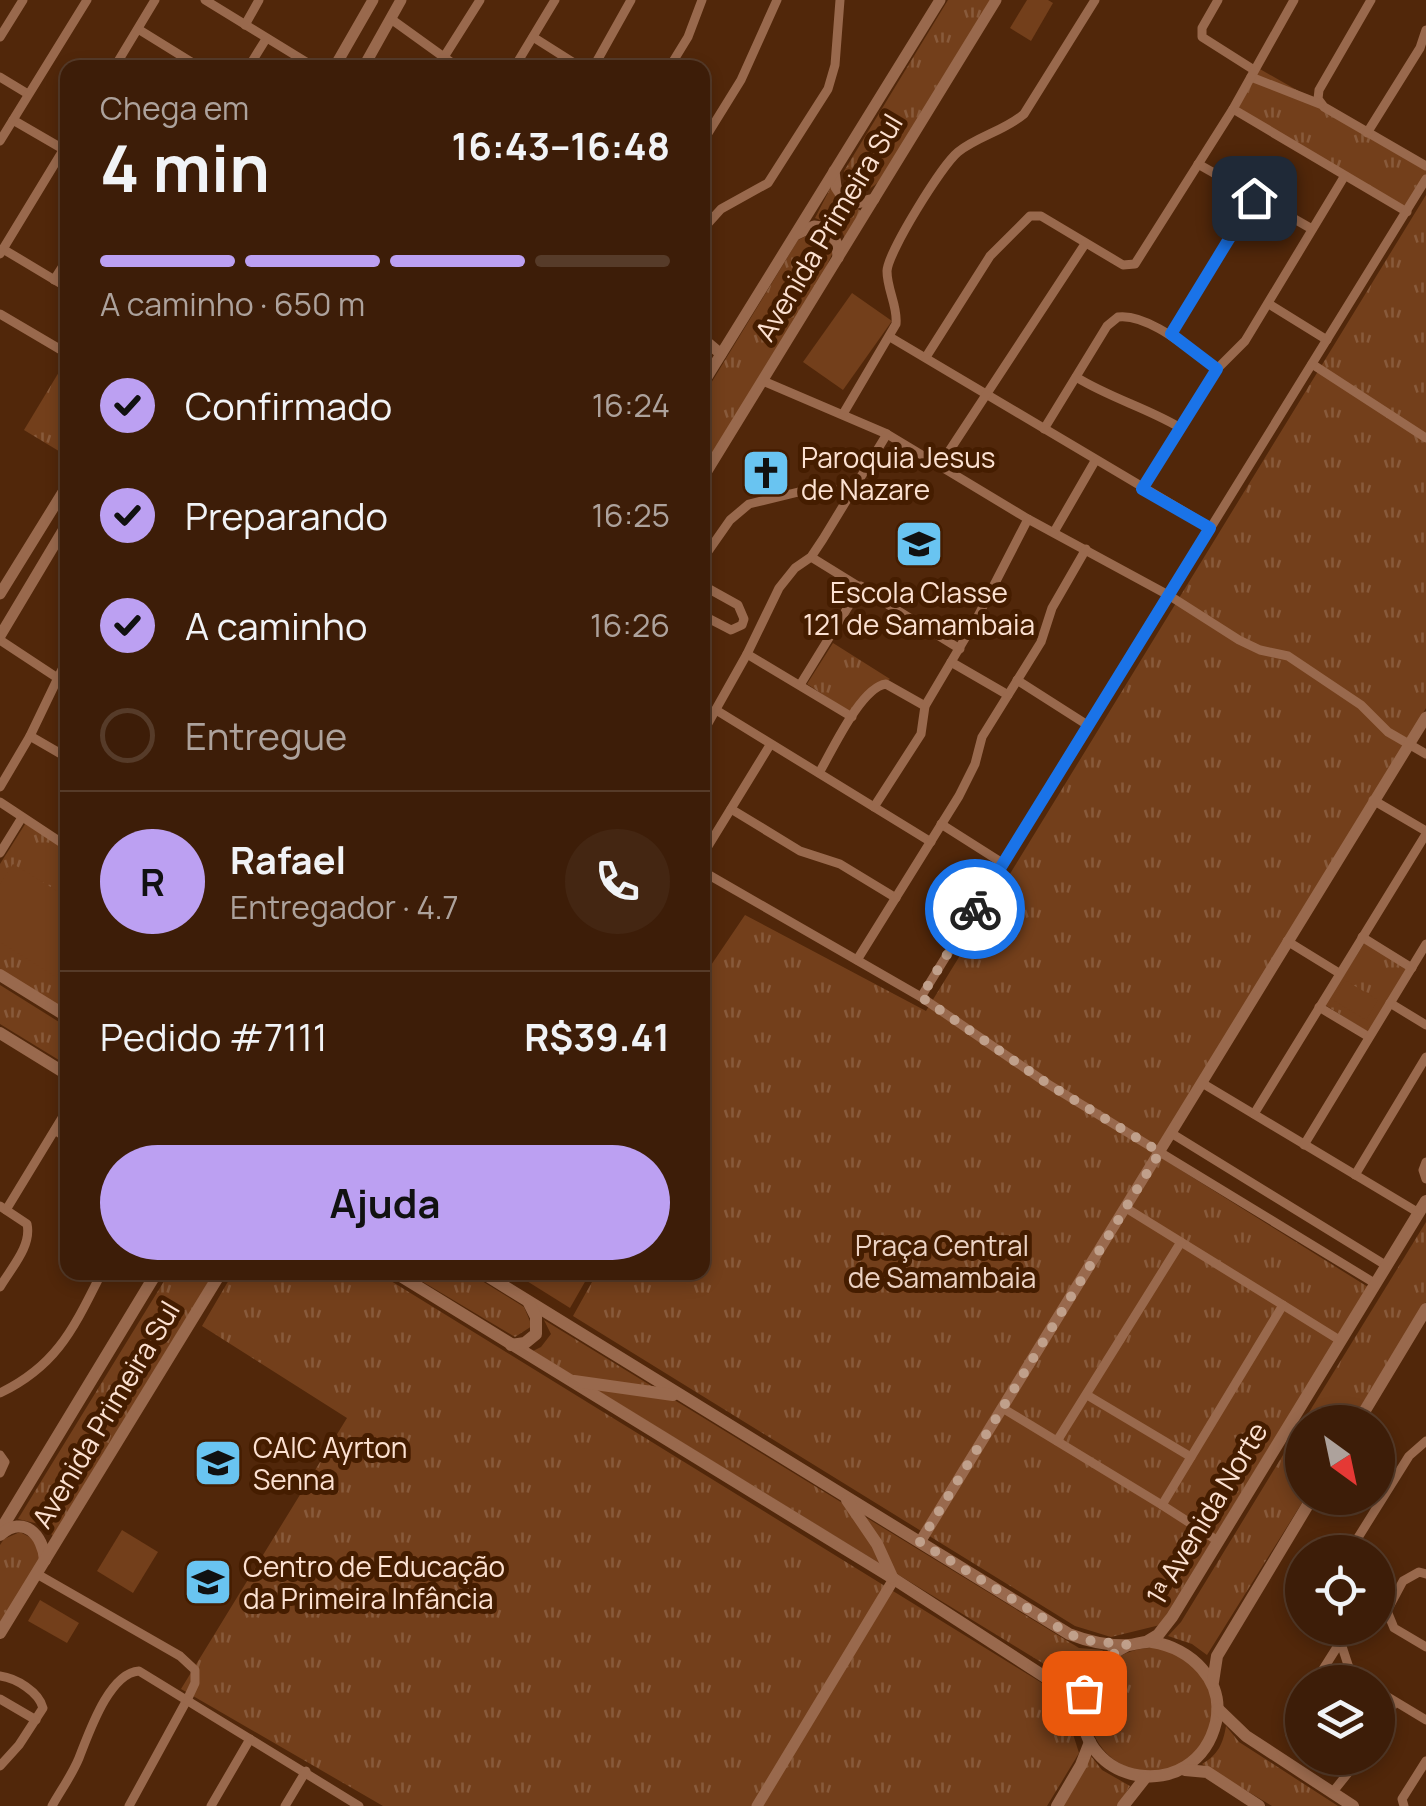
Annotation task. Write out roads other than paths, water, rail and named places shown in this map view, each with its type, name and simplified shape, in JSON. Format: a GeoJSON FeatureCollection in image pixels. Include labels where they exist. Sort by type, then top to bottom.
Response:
{"type":"FeatureCollection","features":[{"type":"Feature","properties":{"kind":"main road"},"geometry":{"type":"LineString","coordinates":[[0,975],[60,1012]]}},
{"type":"Feature","properties":{"kind":"main road"},"geometry":{"type":"LineString","coordinates":[[0,1033],[60,1069]]}},
{"type":"Feature","properties":{"kind":"main road","name":"1ᵃ Avenida Norte"},"geometry":{"type":"LineString","coordinates":[[1148,1641],[1166,1626],[1422,1207]]}},
{"type":"Feature","properties":{"kind":"main road","name":"Avenida Primeira Sul"},"geometry":{"type":"LineString","coordinates":[[0,1533],[153,1280]]}},
{"type":"Feature","properties":{"kind":"main road","name":"Avenida Primeira Sul"},"geometry":{"type":"LineString","coordinates":[[0,1632],[216,1280]]}},
{"type":"Feature","properties":{"kind":"main road"},"geometry":{"type":"LineString","coordinates":[[407,1280],[1062,1688],[1082,1715],[1090,1742],[1104,1760],[1123,1773],[1166,1777],[1199,1759],[1215,1728],[1218,1709],[1212,1682],[1217,1656],[1302,1515]]}},
{"type":"Feature","properties":{"kind":"main road"},"geometry":{"type":"LineString","coordinates":[[492,1280],[1069,1634],[1084,1640],[1128,1645],[1148,1641],[1183,1652],[1212,1682]]}},
{"type":"Feature","properties":{"kind":"main road"},"geometry":{"type":"LineString","coordinates":[[510,1345],[525,1343],[536,1334],[536,1317],[528,1303]]}},
{"type":"Feature","properties":{"kind":"main road"},"geometry":{"type":"LineString","coordinates":[[1368,1405],[1426,1309]]}},
{"type":"Feature","properties":{"kind":"main road"},"geometry":{"type":"LineString","coordinates":[[567,1380],[682,1397]]}},
{"type":"Feature","properties":{"kind":"main road"},"geometry":{"type":"LineString","coordinates":[[844,1496],[877,1544],[894,1580]]}},
{"type":"Feature","properties":{"kind":"main road"},"geometry":{"type":"LineString","coordinates":[[0,1533],[18,1526],[35,1531],[42,1539],[45,1560]]}},
{"type":"Feature","properties":{"kind":"main road"},"geometry":{"type":"LineString","coordinates":[[1082,1715],[1084,1693],[1092,1675],[1101,1662],[1128,1645]]}},
{"type":"Feature","properties":{"kind":"main road"},"geometry":{"type":"LineString","coordinates":[[1218,1709],[1246,1736],[1349,1804]]}},
{"type":"Feature","properties":{"kind":"main road"},"geometry":{"type":"LineString","coordinates":[[1056,1806],[1090,1742]]}},
{"type":"Feature","properties":{"kind":"main road"},"geometry":{"type":"LineString","coordinates":[[1185,1770],[1207,1772],[1260,1806]]}},
{"type":"Feature","properties":{"kind":"main road"},"geometry":{"type":"LineString","coordinates":[[1122,1806],[1145,1778]]}},
{"type":"Feature","properties":{"kind":"street"},"geometry":{"type":"LineString","coordinates":[[0,37],[23,0]]}},
{"type":"Feature","properties":{"kind":"street"},"geometry":{"type":"LineString","coordinates":[[0,141],[86,0]]}},
{"type":"Feature","properties":{"kind":"street"},"geometry":{"type":"LineString","coordinates":[[119,60],[155,0]]}},
{"type":"Feature","properties":{"kind":"street"},"geometry":{"type":"LineString","coordinates":[[205,0],[302,60]]}},
{"type":"Feature","properties":{"kind":"street"},"geometry":{"type":"LineString","coordinates":[[245,25],[259,0]]}},
{"type":"Feature","properties":{"kind":"street"},"geometry":{"type":"LineString","coordinates":[[339,60],[373,0]]}},
{"type":"Feature","properties":{"kind":"street"},"geometry":{"type":"LineString","coordinates":[[444,58],[480,0]]}},
{"type":"Feature","properties":{"kind":"street"},"geometry":{"type":"LineString","coordinates":[[519,60],[554,0]]}},
{"type":"Feature","properties":{"kind":"street"},"geometry":{"type":"LineString","coordinates":[[597,60],[631,0]]}},
{"type":"Feature","properties":{"kind":"street"},"geometry":{"type":"LineString","coordinates":[[674,60],[688,37],[702,0]]}},
{"type":"Feature","properties":{"kind":"street"},"geometry":{"type":"LineString","coordinates":[[710,218],[768,182],[828,89],[835,65],[840,0]]}},
{"type":"Feature","properties":{"kind":"street","name":"Avenida Primeira Sul"},"geometry":{"type":"LineString","coordinates":[[710,372],[940,0]]}},
{"type":"Feature","properties":{"kind":"street","name":"Avenida Primeira Sul"},"geometry":{"type":"LineString","coordinates":[[710,466],[996,0]]}},
{"type":"Feature","properties":{"kind":"street"},"geometry":{"type":"LineString","coordinates":[[843,414],[890,337],[897,316],[888,283],[889,262],[921,204],[952,157],[1024,114],[1096,0]]}},
{"type":"Feature","properties":{"kind":"street"},"geometry":{"type":"LineString","coordinates":[[1218,0],[1202,28],[1202,36],[1252,74],[1320,104],[1426,166]]}},
{"type":"Feature","properties":{"kind":"street"},"geometry":{"type":"LineString","coordinates":[[926,357],[990,256],[1030,216],[1041,216],[1123,265],[1135,264],[1234,108],[1294,0]]}},
{"type":"Feature","properties":{"kind":"street"},"geometry":{"type":"LineString","coordinates":[[1320,104],[1319,90],[1371,0]]}},
{"type":"Feature","properties":{"kind":"street"},"geometry":{"type":"LineString","coordinates":[[710,130],[741,80],[775,1]]}},
{"type":"Feature","properties":{"kind":"street"},"geometry":{"type":"LineString","coordinates":[[366,60],[396,6],[447,60]]}},
{"type":"Feature","properties":{"kind":"street"},"geometry":{"type":"LineString","coordinates":[[138,28],[181,60]]}},
{"type":"Feature","properties":{"kind":"street"},"geometry":{"type":"LineString","coordinates":[[1366,133],[1420,48],[1426,30]]}},
{"type":"Feature","properties":{"kind":"street"},"geometry":{"type":"LineString","coordinates":[[533,37],[569,60]]}},
{"type":"Feature","properties":{"kind":"street"},"geometry":{"type":"LineString","coordinates":[[253,60],[266,39]]}},
{"type":"Feature","properties":{"kind":"street"},"geometry":{"type":"LineString","coordinates":[[0,78],[28,94]]}},
{"type":"Feature","properties":{"kind":"street"},"geometry":{"type":"LineString","coordinates":[[1234,108],[1407,212]]}},
{"type":"Feature","properties":{"kind":"street"},"geometry":{"type":"LineString","coordinates":[[13,120],[60,143]]}},
{"type":"Feature","properties":{"kind":"street"},"geometry":{"type":"LineString","coordinates":[[60,153],[1,252],[60,283]]}},
{"type":"Feature","properties":{"kind":"street"},"geometry":{"type":"LineString","coordinates":[[1198,164],[1312,229]]}},
{"type":"Feature","properties":{"kind":"street"},"geometry":{"type":"LineString","coordinates":[[834,171],[836,187],[845,202],[874,199]]}},
{"type":"Feature","properties":{"kind":"street"},"geometry":{"type":"LineString","coordinates":[[1142,489],[1217,369],[1235,354],[1269,304],[1344,177]]}},
{"type":"Feature","properties":{"kind":"street"},"geometry":{"type":"LineString","coordinates":[[921,997],[1426,179]]}},
{"type":"Feature","properties":{"kind":"street"},"geometry":{"type":"LineString","coordinates":[[1171,334],[1254,198]]}},
{"type":"Feature","properties":{"kind":"street"},"geometry":{"type":"LineString","coordinates":[[796,235],[814,226],[828,228],[837,244],[838,258]]}},
{"type":"Feature","properties":{"kind":"street"},"geometry":{"type":"LineString","coordinates":[[940,465],[1085,244]]}},
{"type":"Feature","properties":{"kind":"street"},"geometry":{"type":"LineString","coordinates":[[54,280],[60,271]]}},
{"type":"Feature","properties":{"kind":"street"},"geometry":{"type":"LineString","coordinates":[[1269,304],[1327,340]]}},
{"type":"Feature","properties":{"kind":"street"},"geometry":{"type":"LineString","coordinates":[[0,314],[60,349]]}},
{"type":"Feature","properties":{"kind":"street"},"geometry":{"type":"LineString","coordinates":[[1044,429],[1107,326],[1118,317],[1140,320],[1171,334],[1217,369]]}},
{"type":"Feature","properties":{"kind":"street"},"geometry":{"type":"LineString","coordinates":[[890,337],[1210,528]]}},
{"type":"Feature","properties":{"kind":"street"},"geometry":{"type":"LineString","coordinates":[[710,345],[721,354]]}},
{"type":"Feature","properties":{"kind":"street"},"geometry":{"type":"LineString","coordinates":[[1312,364],[1426,438]]}},
{"type":"Feature","properties":{"kind":"street"},"geometry":{"type":"LineString","coordinates":[[1076,376],[1108,397],[1141,407],[1179,428]]}},
{"type":"Feature","properties":{"kind":"street"},"geometry":{"type":"LineString","coordinates":[[763,382],[887,434],[1028,519],[1170,596],[1239,640],[1288,656],[1352,698],[1388,732],[1426,754]]}},
{"type":"Feature","properties":{"kind":"street"},"geometry":{"type":"LineString","coordinates":[[710,720],[748,654],[779,588],[795,568],[811,557],[887,434]]}},
{"type":"Feature","properties":{"kind":"street"},"geometry":{"type":"LineString","coordinates":[[1054,532],[1095,462]]}},
{"type":"Feature","properties":{"kind":"street"},"geometry":{"type":"LineString","coordinates":[[710,549],[730,520],[749,504],[815,488],[828,487],[850,494]]}},
{"type":"Feature","properties":{"kind":"street"},"geometry":{"type":"LineString","coordinates":[[0,594],[60,497]]}},
{"type":"Feature","properties":{"kind":"street"},"geometry":{"type":"LineString","coordinates":[[874,807],[921,734],[925,706],[960,649],[1028,519]]}},
{"type":"Feature","properties":{"kind":"street"},"geometry":{"type":"LineString","coordinates":[[56,677],[0,638],[60,536]]}},
{"type":"Feature","properties":{"kind":"street"},"geometry":{"type":"LineString","coordinates":[[857,960],[969,777],[982,737],[1042,642],[1052,608],[1086,549]]}},
{"type":"Feature","properties":{"kind":"street"},"geometry":{"type":"LineString","coordinates":[[811,557],[960,649]]}},
{"type":"Feature","properties":{"kind":"street"},"geometry":{"type":"LineString","coordinates":[[19,564],[26,576],[37,575]]}},
{"type":"Feature","properties":{"kind":"street"},"geometry":{"type":"LineString","coordinates":[[800,685],[861,586]]}},
{"type":"Feature","properties":{"kind":"street"},"geometry":{"type":"LineString","coordinates":[[710,590],[738,605],[744,620],[731,630],[710,619]]}},
{"type":"Feature","properties":{"kind":"street"},"geometry":{"type":"LineString","coordinates":[[748,654],[852,717]]}},
{"type":"Feature","properties":{"kind":"street"},"geometry":{"type":"LineString","coordinates":[[951,662],[1008,695]]}},
{"type":"Feature","properties":{"kind":"street"},"geometry":{"type":"LineString","coordinates":[[0,787],[30,736],[60,671]]}},
{"type":"Feature","properties":{"kind":"street"},"geometry":{"type":"LineString","coordinates":[[1017,680],[1089,726]]}},
{"type":"Feature","properties":{"kind":"street"},"geometry":{"type":"LineString","coordinates":[[819,773],[869,692],[881,684],[925,706]]}},
{"type":"Feature","properties":{"kind":"street"},"geometry":{"type":"LineString","coordinates":[[716,710],[931,842]]}},
{"type":"Feature","properties":{"kind":"street"},"geometry":{"type":"LineString","coordinates":[[920,1542],[1426,716]]}},
{"type":"Feature","properties":{"kind":"street"},"geometry":{"type":"LineString","coordinates":[[30,736],[60,753]]}},
{"type":"Feature","properties":{"kind":"street"},"geometry":{"type":"LineString","coordinates":[[710,843],[770,745]]}},
{"type":"Feature","properties":{"kind":"street"},"geometry":{"type":"LineString","coordinates":[[1254,1114],[1426,832],[1373,800]]}},
{"type":"Feature","properties":{"kind":"street"},"geometry":{"type":"LineString","coordinates":[[0,802],[60,842]]}},
{"type":"Feature","properties":{"kind":"street"},"geometry":{"type":"LineString","coordinates":[[731,809],[800,851],[840,864],[896,898]]}},
{"type":"Feature","properties":{"kind":"street"},"geometry":{"type":"LineString","coordinates":[[0,853],[21,819]]}},
{"type":"Feature","properties":{"kind":"street"},"geometry":{"type":"LineString","coordinates":[[942,824],[1004,864]]}},
{"type":"Feature","properties":{"kind":"street"},"geometry":{"type":"LineString","coordinates":[[710,875],[921,997],[1048,1084],[1376,1284]]}},
{"type":"Feature","properties":{"kind":"street"},"geometry":{"type":"LineString","coordinates":[[1362,937],[1412,968]]}},
{"type":"Feature","properties":{"kind":"street"},"geometry":{"type":"LineString","coordinates":[[1287,941],[1340,973]]}},
{"type":"Feature","properties":{"kind":"street"},"geometry":{"type":"LineString","coordinates":[[1304,1145],[1426,944]]}},
{"type":"Feature","properties":{"kind":"street"},"geometry":{"type":"LineString","coordinates":[[1390,1003],[1426,1025]]}},
{"type":"Feature","properties":{"kind":"street"},"geometry":{"type":"LineString","coordinates":[[1319,1007],[1369,1037]]}},
{"type":"Feature","properties":{"kind":"street"},"geometry":{"type":"LineString","coordinates":[[1355,1176],[1426,1057]]}},
{"type":"Feature","properties":{"kind":"street"},"geometry":{"type":"LineString","coordinates":[[1202,1083],[1355,1176],[1422,1207]]}},
{"type":"Feature","properties":{"kind":"street"},"geometry":{"type":"LineString","coordinates":[[0,1287],[29,1238],[27,1224],[3,1208],[60,1122]]}},
{"type":"Feature","properties":{"kind":"street"},"geometry":{"type":"LineString","coordinates":[[55,1130],[60,1133]]}},
{"type":"Feature","properties":{"kind":"street"},"geometry":{"type":"LineString","coordinates":[[1171,1133],[1387,1266]]}},
{"type":"Feature","properties":{"kind":"street"},"geometry":{"type":"LineString","coordinates":[[1186,1167],[1188,1156],[1198,1149]]}},
{"type":"Feature","properties":{"kind":"street"},"geometry":{"type":"LineString","coordinates":[[1426,1162],[1426,1180]]}},
{"type":"Feature","properties":{"kind":"street"},"geometry":{"type":"LineString","coordinates":[[1126,1208],[1341,1341]]}},
{"type":"Feature","properties":{"kind":"street"},"geometry":{"type":"LineString","coordinates":[[1058,1442],[1181,1242]]}},
{"type":"Feature","properties":{"kind":"street"},"geometry":{"type":"LineString","coordinates":[[1352,1269],[1362,1258],[1362,1252]]}},
{"type":"Feature","properties":{"kind":"street"},"geometry":{"type":"LineString","coordinates":[[0,1393],[24,1382],[56,1354],[98,1280]]}},
{"type":"Feature","properties":{"kind":"street"},"geometry":{"type":"LineString","coordinates":[[1162,1505],[1284,1305]]}},
{"type":"Feature","properties":{"kind":"street"},"geometry":{"type":"LineString","coordinates":[[1087,1394],[1190,1457]]}},
{"type":"Feature","properties":{"kind":"street"},"geometry":{"type":"LineString","coordinates":[[1004,1409],[1218,1541]]}},
{"type":"Feature","properties":{"kind":"street"},"geometry":{"type":"LineString","coordinates":[[1360,1535],[1409,1456],[1426,1442]]}},
{"type":"Feature","properties":{"kind":"street"},"geometry":{"type":"LineString","coordinates":[[0,1456],[5,1462],[0,1473]]}},
{"type":"Feature","properties":{"kind":"street"},"geometry":{"type":"LineString","coordinates":[[1426,1574],[1419,1572],[1403,1581],[1388,1611],[1394,1628],[1426,1647]]}},
{"type":"Feature","properties":{"kind":"street"},"geometry":{"type":"LineString","coordinates":[[37,1574],[192,1664],[195,1683],[129,1806]]}},
{"type":"Feature","properties":{"kind":"street"},"geometry":{"type":"LineString","coordinates":[[757,1806],[894,1580]]}},
{"type":"Feature","properties":{"kind":"street"},"geometry":{"type":"LineString","coordinates":[[52,1806],[80,1757],[85,1736],[122,1676],[132,1671],[145,1672],[360,1806]]}},
{"type":"Feature","properties":{"kind":"street"},"geometry":{"type":"LineString","coordinates":[[0,1676],[13,1679],[38,1696],[43,1708],[0,1766]]}},
{"type":"Feature","properties":{"kind":"street"},"geometry":{"type":"LineString","coordinates":[[0,1699],[36,1720]]}},
{"type":"Feature","properties":{"kind":"street"},"geometry":{"type":"LineString","coordinates":[[1395,1702],[1426,1720]]}},
{"type":"Feature","properties":{"kind":"street"},"geometry":{"type":"LineString","coordinates":[[210,1806],[250,1739]]}},
{"type":"Feature","properties":{"kind":"street"},"geometry":{"type":"LineString","coordinates":[[1404,1806],[1402,1799],[1426,1761]]}},
{"type":"Feature","properties":{"kind":"street"},"geometry":{"type":"LineString","coordinates":[[285,1806],[306,1771]]}},
{"type":"Feature","properties":{"kind":"street"},"geometry":{"type":"LineString","coordinates":[[1332,1793],[1348,1775]]}},
{"type":"Feature","properties":{"kind":"street"},"geometry":{"type":"LineString","coordinates":[[1349,1804],[1351,1775]]}},
{"type":"Feature","properties":{"kind":"place","name":"Paroquia Jesus de Nazare"},"geometry":{"type":"Point","coordinates":[766,473]}},
{"type":"Feature","properties":{"kind":"place","name":"Escola Classe 121 de Samambaia"},"geometry":{"type":"Point","coordinates":[919,544]}},
{"type":"Feature","properties":{"kind":"place","name":"CAIC Ayrton Senna"},"geometry":{"type":"Point","coordinates":[218,1463]}},
{"type":"Feature","properties":{"kind":"place","name":"Centro de Educação da Primeira Infância"},"geometry":{"type":"Point","coordinates":[208,1582]}},
{"type":"Feature","properties":{"kind":"park label","name":"Praça Central de Samambaia"},"geometry":{"type":"Point","coordinates":[942,1261]}}]}
